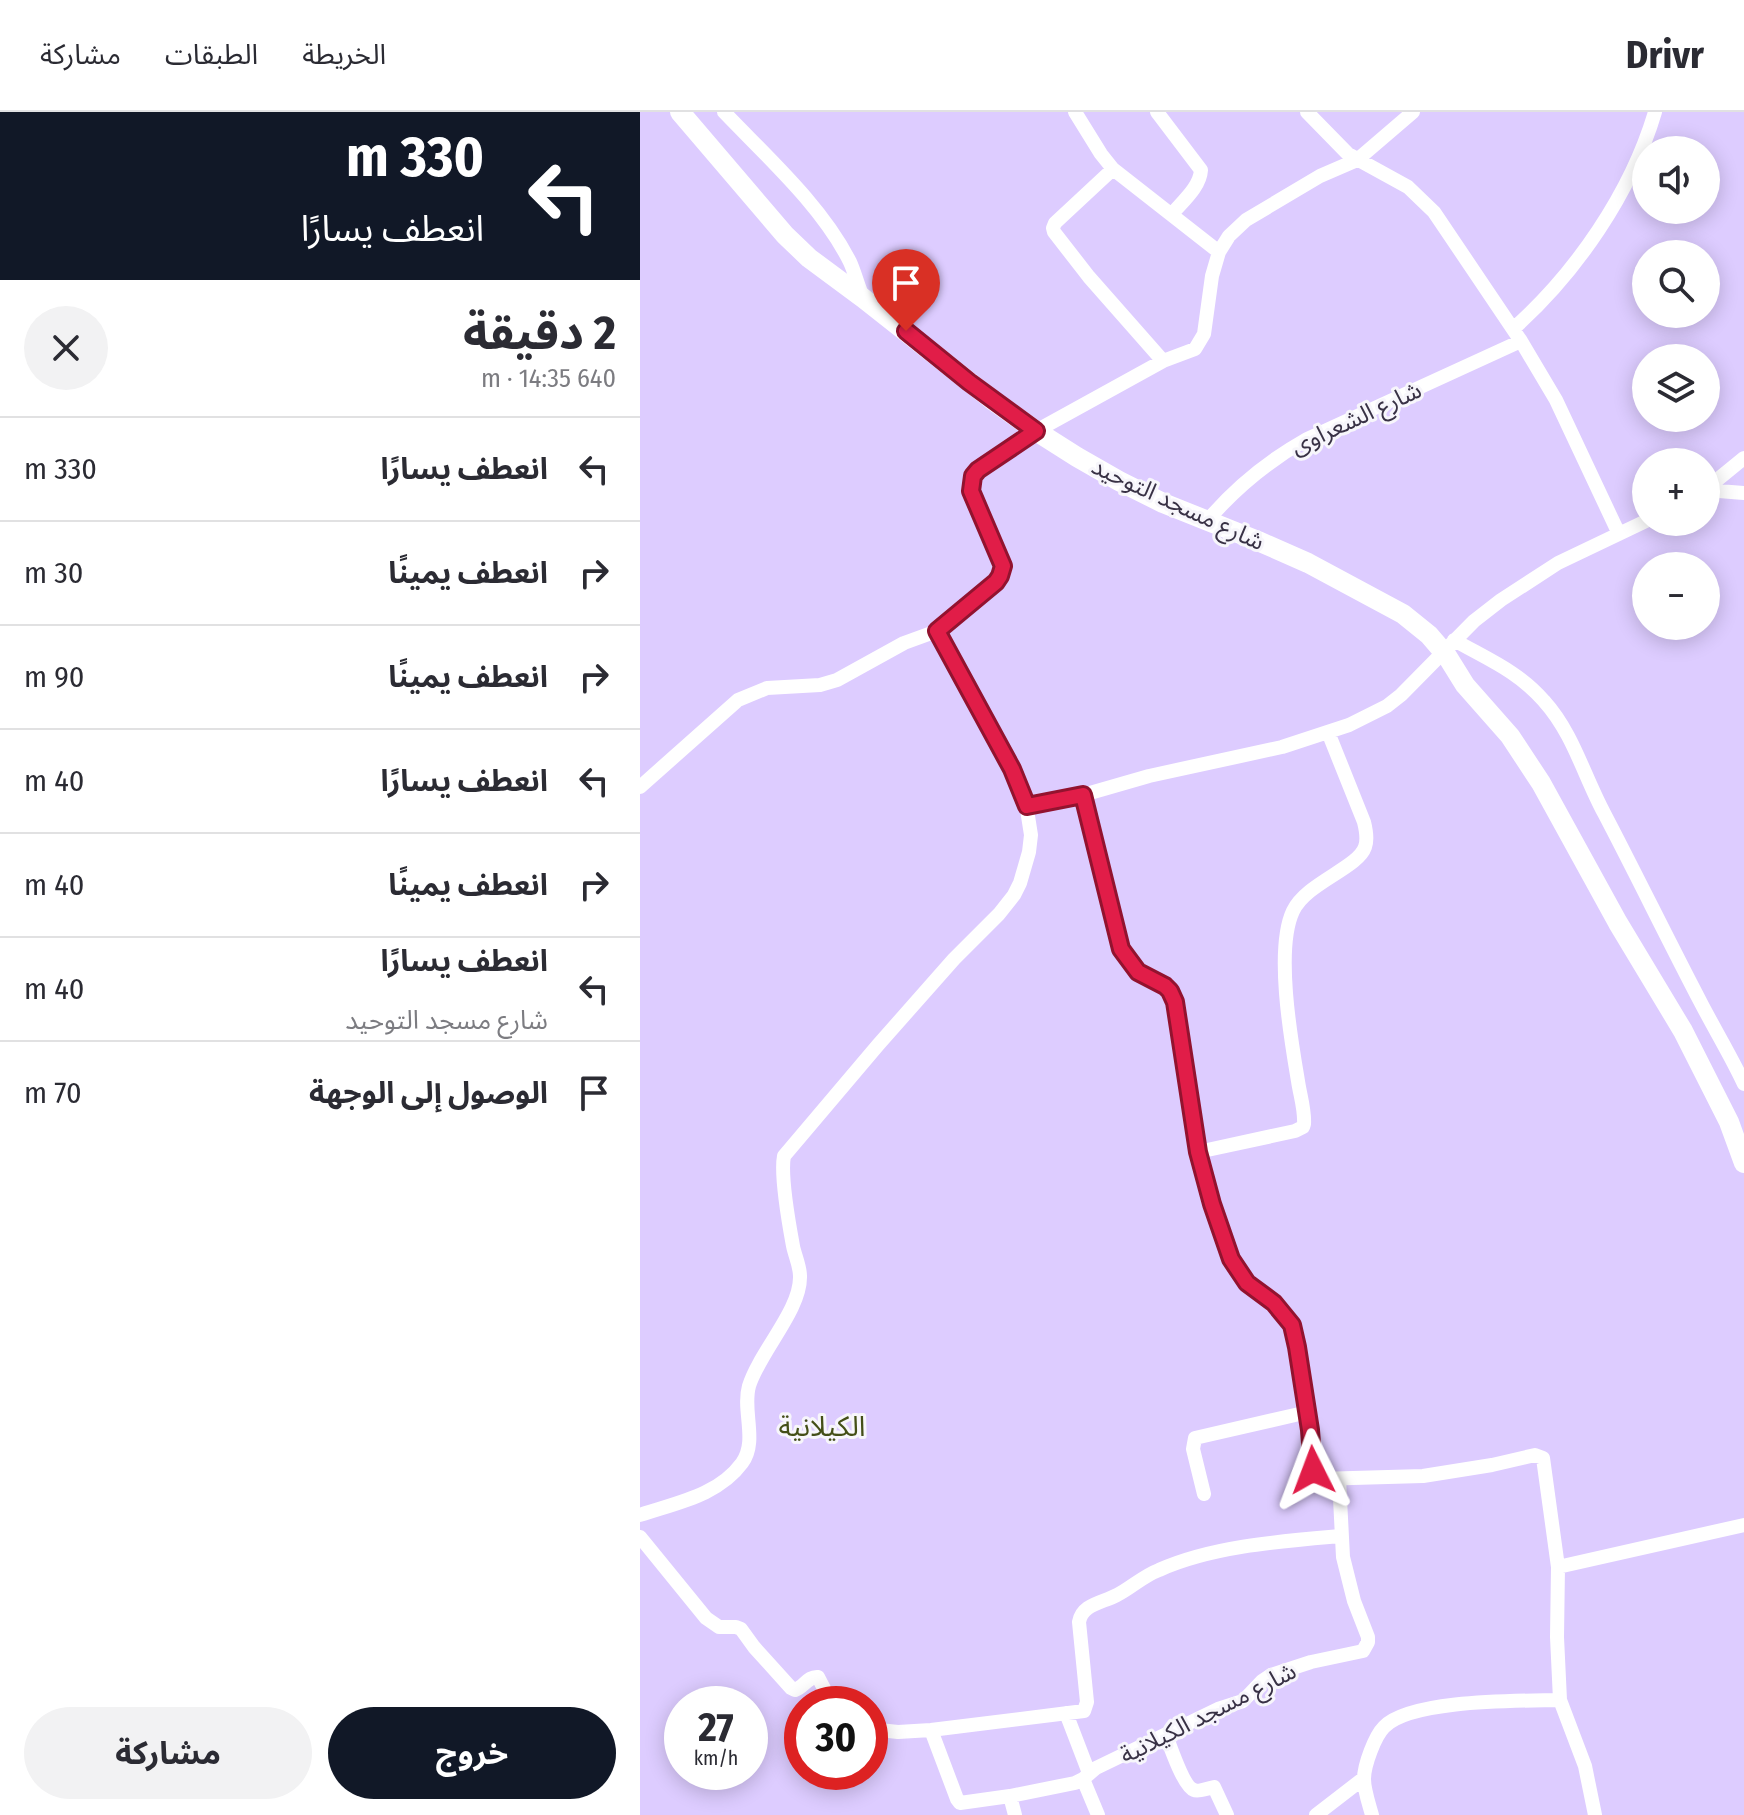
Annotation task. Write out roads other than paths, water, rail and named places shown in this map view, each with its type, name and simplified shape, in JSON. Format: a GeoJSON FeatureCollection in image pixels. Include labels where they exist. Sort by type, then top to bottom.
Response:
{"type":"FeatureCollection","features":[{"type":"Feature","properties":{"kind":"main road","name":"شارع مسجد التوحيد"},"geometry":{"type":"LineString","coordinates":[[680,112],[785,235],[809,258],[1036,431],[1119,481],[1163,503],[1308,563],[1380,601],[1448,646],[1465,685],[1510,736],[1541,783],[1618,923],[1683,1031],[1729,1122],[1744,1163]]}},
{"type":"Feature","properties":{"kind":"street"},"geometry":{"type":"LineString","coordinates":[[724,112],[831,229],[850,263],[863,298]]}},
{"type":"Feature","properties":{"kind":"street"},"geometry":{"type":"LineString","coordinates":[[1075,112],[1113,169],[1219,252]]}},
{"type":"Feature","properties":{"kind":"street"},"geometry":{"type":"LineString","coordinates":[[1157,112],[1201,170],[1202,176],[1172,214]]}},
{"type":"Feature","properties":{"kind":"street"},"geometry":{"type":"LineString","coordinates":[[1307,112],[1339,146],[1357,160],[1408,187],[1434,212],[1517,335],[1556,400],[1619,534]]}},
{"type":"Feature","properties":{"kind":"street"},"geometry":{"type":"LineString","coordinates":[[640,787],[738,700],[767,688],[830,683],[904,643],[937,631],[996,582],[1003,566],[971,491],[973,476],[978,470],[1036,431],[1163,361],[1195,349],[1206,324],[1212,276],[1219,252],[1229,236],[1246,220],[1320,176],[1357,160],[1413,112]]}},
{"type":"Feature","properties":{"kind":"street","name":"شارع الشعراوى"},"geometry":{"type":"LineString","coordinates":[[1208,520],[1250,476],[1278,455],[1517,335],[1561,280],[1612,207],[1634,165],[1655,112]]}},
{"type":"Feature","properties":{"kind":"street"},"geometry":{"type":"LineString","coordinates":[[1113,169],[1053,228],[1089,277],[1163,361]]}},
{"type":"Feature","properties":{"kind":"street"},"geometry":{"type":"LineString","coordinates":[[1720,478],[1744,458]]}},
{"type":"Feature","properties":{"kind":"street"},"geometry":{"type":"LineString","coordinates":[[1720,490],[1744,493]]}},
{"type":"Feature","properties":{"kind":"street"},"geometry":{"type":"LineString","coordinates":[[1027,806],[1282,747],[1349,725],[1387,706],[1414,683],[1474,621],[1529,581],[1558,563],[1632,528]]}},
{"type":"Feature","properties":{"kind":"street"},"geometry":{"type":"LineString","coordinates":[[640,1515],[687,1501],[708,1491],[732,1473],[748,1452],[748,1389],[793,1305],[800,1276],[783,1177],[784,1156],[954,959],[999,914],[1020,883],[1031,835],[1025,797],[937,631]]}},
{"type":"Feature","properties":{"kind":"street"},"geometry":{"type":"LineString","coordinates":[[1448,646],[1512,671],[1538,694],[1560,721],[1572,741],[1592,790],[1744,1084]]}},
{"type":"Feature","properties":{"kind":"street"},"geometry":{"type":"LineString","coordinates":[[1198,1152],[1295,1131],[1304,1124],[1291,1039],[1284,962],[1291,913],[1313,887],[1355,860],[1366,846],[1367,835],[1328,732]]}},
{"type":"Feature","properties":{"kind":"street"},"geometry":{"type":"LineString","coordinates":[[1083,795],[1121,949],[1138,972],[1165,986],[1175,1002],[1198,1152],[1231,1259],[1247,1283],[1274,1303],[1292,1325],[1308,1412],[1314,1476],[1318,1479],[1423,1476],[1535,1455],[1543,1458],[1558,1567],[1560,1700],[1585,1766],[1595,1815]]}},
{"type":"Feature","properties":{"kind":"street"},"geometry":{"type":"LineString","coordinates":[[1204,1494],[1193,1449],[1195,1438],[1308,1412]]}},
{"type":"Feature","properties":{"kind":"street","name":"شارع مسجد الكيلانية"},"geometry":{"type":"LineString","coordinates":[[931,1730],[960,1803],[1010,1796],[1075,1783],[1218,1709],[1243,1701],[1271,1675],[1311,1662],[1363,1651],[1368,1637],[1348,1579],[1341,1536],[1339,1479]]}},
{"type":"Feature","properties":{"kind":"street"},"geometry":{"type":"LineString","coordinates":[[1558,1567],[1744,1525]]}},
{"type":"Feature","properties":{"kind":"street"},"geometry":{"type":"LineString","coordinates":[[888,1731],[931,1730],[1084,1711],[1079,1622],[1080,1614],[1086,1608],[1120,1594],[1175,1563],[1273,1542],[1341,1536]]}},
{"type":"Feature","properties":{"kind":"street"},"geometry":{"type":"LineString","coordinates":[[640,1537],[706,1618],[719,1627],[741,1629],[789,1686]]}},
{"type":"Feature","properties":{"kind":"street"},"geometry":{"type":"LineString","coordinates":[[801,1686],[811,1677],[818,1677],[823,1686]]}},
{"type":"Feature","properties":{"kind":"street"},"geometry":{"type":"LineString","coordinates":[[1372,1815],[1364,1778],[1377,1736],[1384,1726],[1403,1716],[1456,1704],[1560,1700]]}},
{"type":"Feature","properties":{"kind":"street"},"geometry":{"type":"LineString","coordinates":[[1066,1713],[1098,1815]]}},
{"type":"Feature","properties":{"kind":"street"},"geometry":{"type":"LineString","coordinates":[[1166,1735],[1190,1788],[1195,1791],[1214,1787],[1227,1815]]}},
{"type":"Feature","properties":{"kind":"street"},"geometry":{"type":"LineString","coordinates":[[1316,1815],[1364,1778]]}},
{"type":"Feature","properties":{"kind":"street"},"geometry":{"type":"LineString","coordinates":[[1010,1796],[1015,1815]]}},
{"type":"Feature","properties":{"kind":"district","name":"الكيلانية"},"geometry":{"type":"Point","coordinates":[822,1426]}}]}
